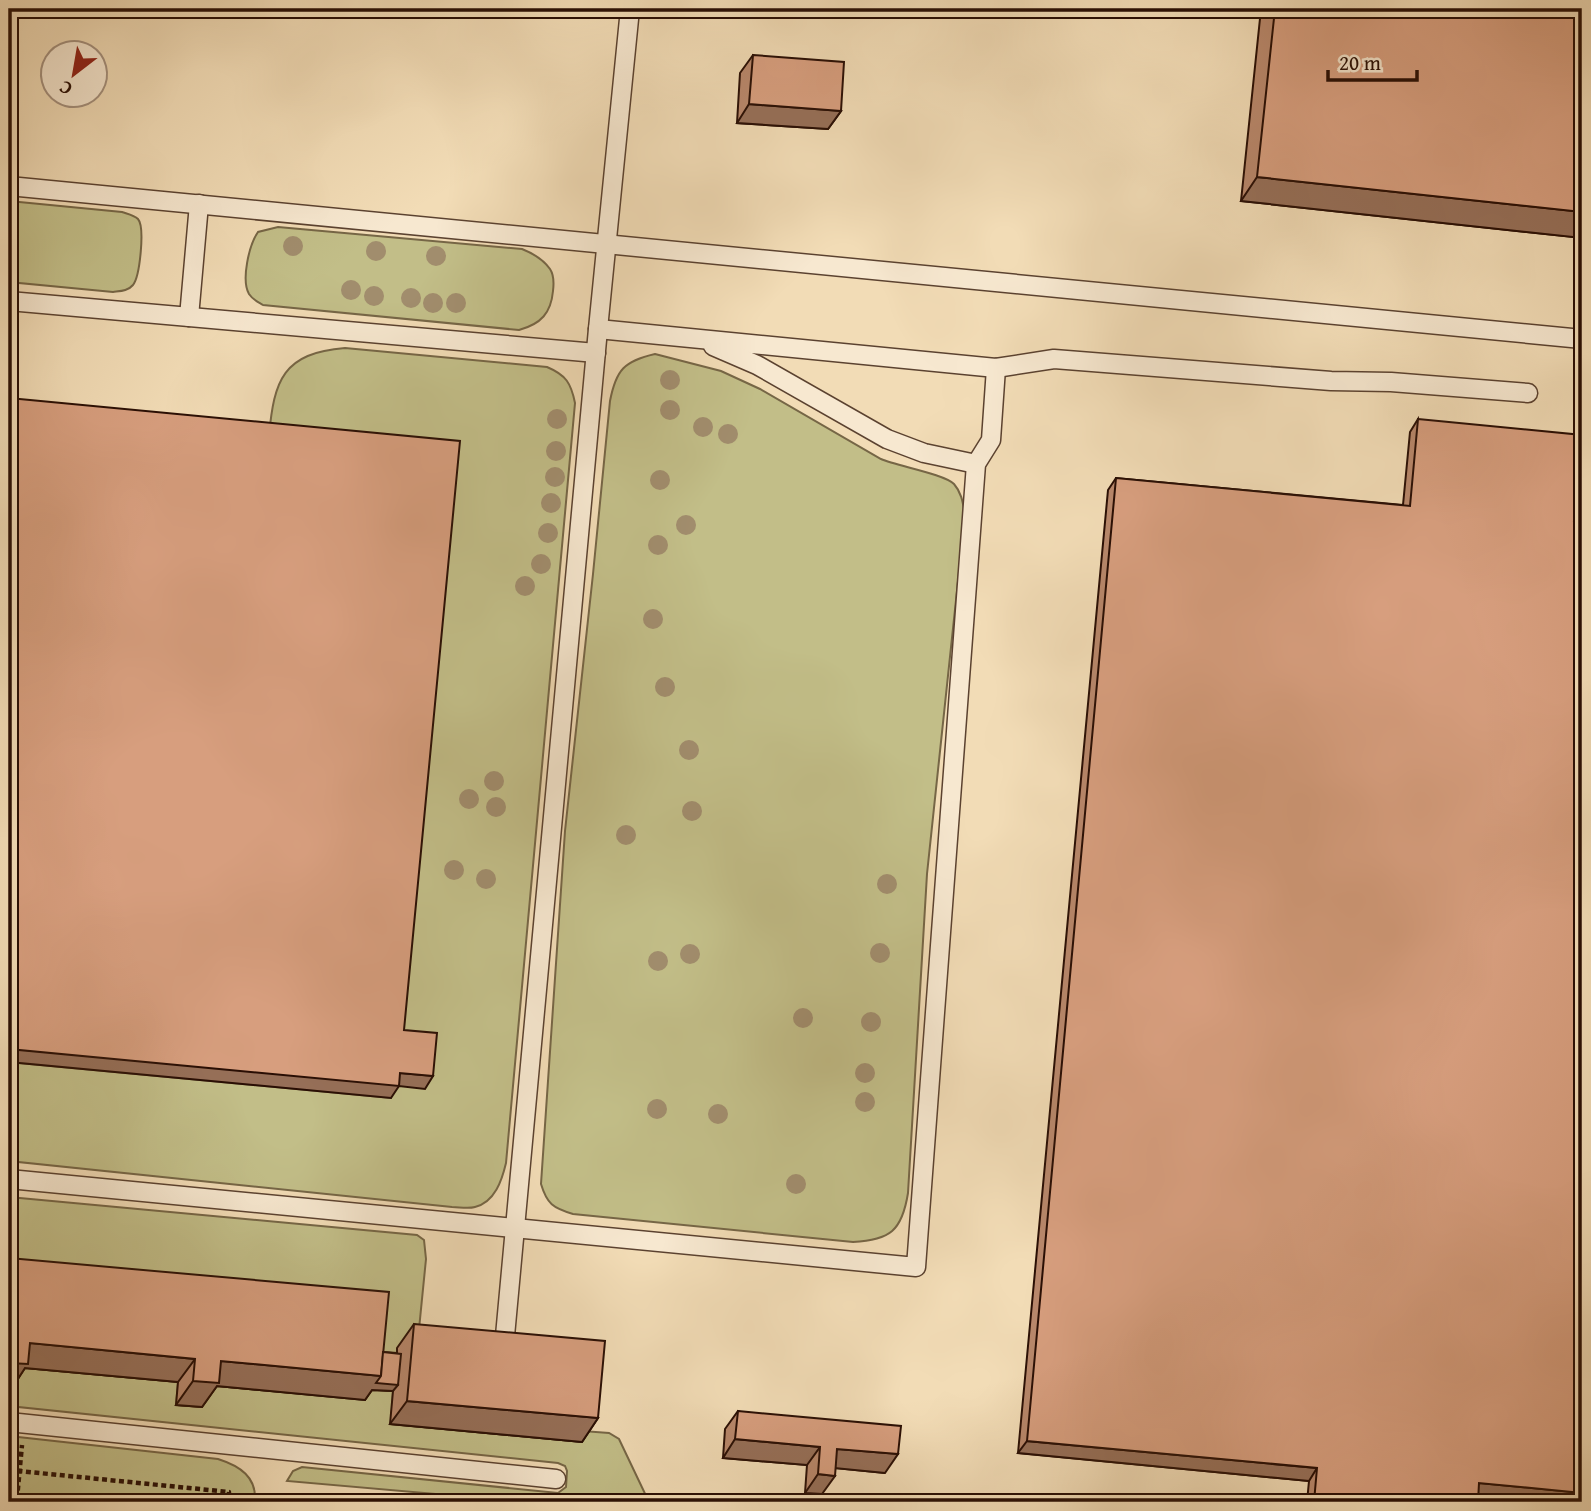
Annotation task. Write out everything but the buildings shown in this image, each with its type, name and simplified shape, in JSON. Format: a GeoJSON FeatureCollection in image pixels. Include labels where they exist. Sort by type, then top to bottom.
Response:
{"type":"FeatureCollection","features":[{"type":"Feature","properties":{"kind":"lane"},"geometry":{"type":"LineString","coordinates":[[505,1336],[606,244],[631,9]]}},
{"type":"Feature","properties":{"kind":"lane"},"geometry":{"type":"LineString","coordinates":[[9,186],[1582,339]]}},
{"type":"Feature","properties":{"kind":"lane"},"geometry":{"type":"LineString","coordinates":[[189,317],[199,204]]}},
{"type":"Feature","properties":{"kind":"lane"},"geometry":{"type":"LineString","coordinates":[[9,302],[596,353]]}},
{"type":"Feature","properties":{"kind":"lane"},"geometry":{"type":"LineString","coordinates":[[598,329],[996,368],[1055,359],[1331,381],[1391,382],[1528,393]]}},
{"type":"Feature","properties":{"kind":"lane"},"geometry":{"type":"LineString","coordinates":[[695,338],[757,365],[887,439],[924,453],[976,464]]}},
{"type":"Feature","properties":{"kind":"lane"},"geometry":{"type":"LineString","coordinates":[[9,1179],[916,1267],[976,464],[991,440],[996,368]]}},
{"type":"Feature","properties":{"kind":"lane"},"geometry":{"type":"LineString","coordinates":[[16,1422],[556,1479]]}},
{"type":"Feature","properties":{"kind":"path"},"geometry":{"type":"LineString","coordinates":[[16,1422],[19,1471],[17,1499]]}},
{"type":"Feature","properties":{"kind":"path"},"geometry":{"type":"LineString","coordinates":[[9,1470],[229,1492],[228,1502]]}},
{"type":"Feature","properties":{"kind":"path"},"geometry":{"type":"LineString","coordinates":[[9,1498],[51,1502]]}},
{"type":"Feature","properties":{"kind":"shaded area"},"geometry":{"type":"Polygon","coordinates":[[[9,201],[122,212],[138,219],[141,252],[133,285],[126,290],[113,292],[9,282],[9,201]]]}},
{"type":"Feature","properties":{"kind":"shaded area"},"geometry":{"type":"Polygon","coordinates":[[[278,227],[522,249],[544,262],[550,269],[553,279],[552,299],[539,321],[519,330],[263,305],[249,294],[247,263],[258,232],[278,227]]]}},
{"type":"Feature","properties":{"kind":"shaded area"},"geometry":{"type":"Polygon","coordinates":[[[345,348],[547,367],[567,380],[575,403],[506,1163],[500,1183],[488,1200],[472,1208],[464,1208],[9,1161],[9,1062],[391,1098],[396,1042],[269,436],[274,399],[286,373],[295,363],[308,356],[345,348]]]}},
{"type":"Feature","properties":{"kind":"shaded area"},"geometry":{"type":"Polygon","coordinates":[[[655,354],[721,371],[760,389],[881,459],[949,480],[957,487],[963,503],[965,515],[927,874],[908,1193],[898,1225],[885,1236],[876,1239],[853,1242],[573,1214],[552,1204],[541,1184],[565,831],[610,401],[615,382],[623,368],[636,360],[655,354]]]}},
{"type":"Feature","properties":{"kind":"shaded area"},"geometry":{"type":"Polygon","coordinates":[[[9,1197],[417,1235],[424,1240],[426,1259],[417,1349],[396,1360],[9,1283],[9,1197]]]}},
{"type":"Feature","properties":{"kind":"shaded area"},"geometry":{"type":"Polygon","coordinates":[[[14,1367],[178,1382],[176,1405],[202,1407],[204,1385],[364,1399],[366,1389],[393,1391],[391,1424],[581,1442],[583,1431],[609,1433],[619,1439],[649,1502],[527,1502],[287,1481],[293,1471],[302,1467],[558,1493],[566,1487],[567,1471],[565,1466],[558,1463],[9,1406],[9,1388],[14,1367]]]}},
{"type":"Feature","properties":{"kind":"shaded area"},"geometry":{"type":"Polygon","coordinates":[[[9,1436],[218,1459],[246,1474],[253,1486],[255,1502],[9,1502],[9,1436]]]}}]}
